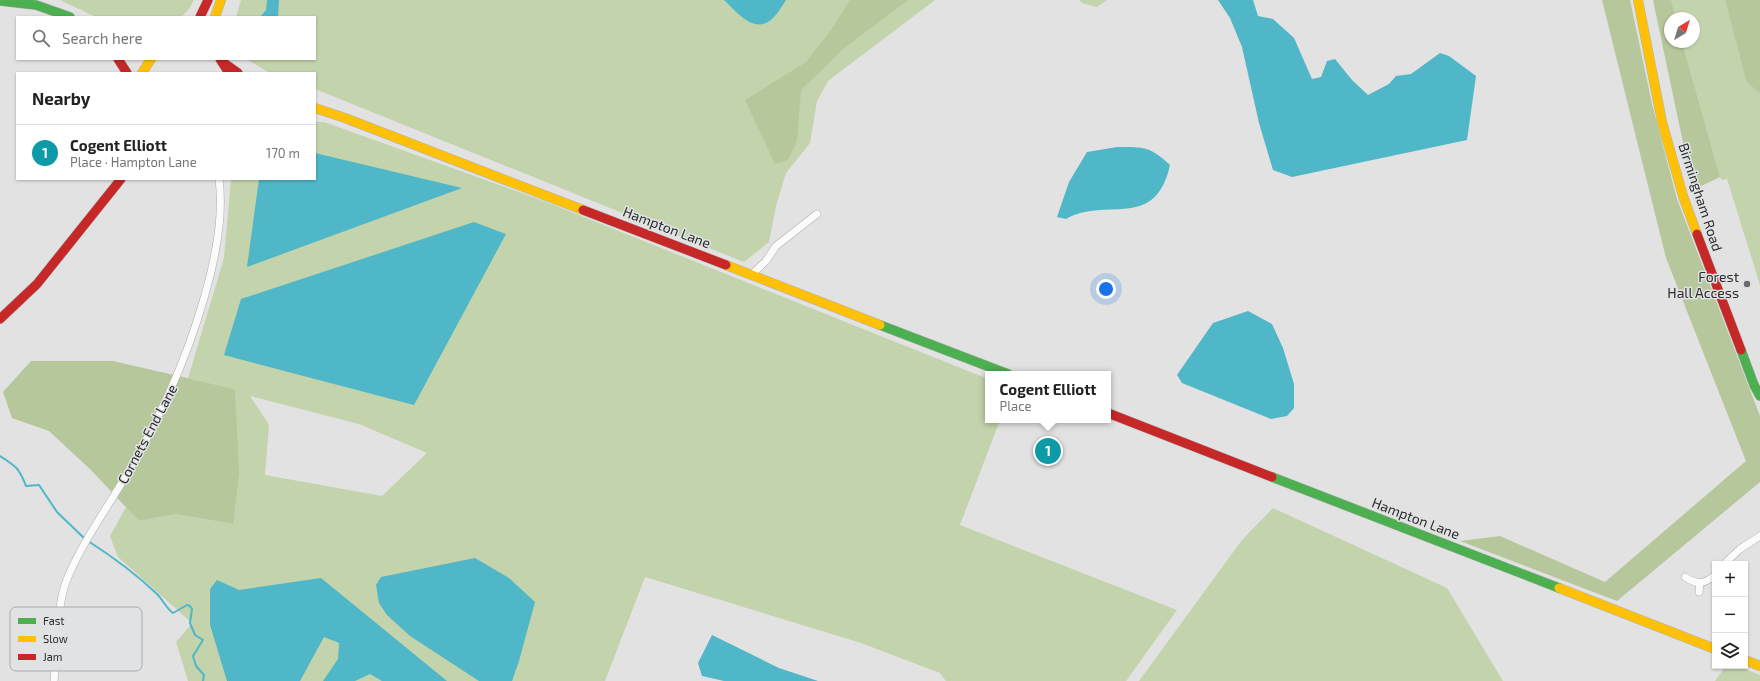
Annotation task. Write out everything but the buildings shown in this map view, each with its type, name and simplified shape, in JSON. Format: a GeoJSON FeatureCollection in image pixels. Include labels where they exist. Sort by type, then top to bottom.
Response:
{"type":"FeatureCollection","features":[{"type":"Feature","properties":{"kind":"main road"},"geometry":{"type":"LineString","coordinates":[[200,16],[208,0]]}},
{"type":"Feature","properties":{"kind":"main road"},"geometry":{"type":"LineString","coordinates":[[215,16],[221,0]]}},
{"type":"Feature","properties":{"kind":"main road","name":"Birmingham Road"},"geometry":{"type":"LineString","coordinates":[[1638,0],[1662,122],[1683,196],[1752,379],[1760,396]]}},
{"type":"Feature","properties":{"kind":"main road"},"geometry":{"type":"LineString","coordinates":[[0,1],[29,3],[42,6],[67,16]]}},
{"type":"Feature","properties":{"kind":"main road"},"geometry":{"type":"LineString","coordinates":[[119,60],[126,72]]}},
{"type":"Feature","properties":{"kind":"main road"},"geometry":{"type":"LineString","coordinates":[[143,72],[150,60]]}},
{"type":"Feature","properties":{"kind":"main road"},"geometry":{"type":"LineString","coordinates":[[222,61],[228,72]]}},
{"type":"Feature","properties":{"kind":"main road"},"geometry":{"type":"LineString","coordinates":[[222,61],[237,72]]}},
{"type":"Feature","properties":{"kind":"main road","name":"Hampton Lane"},"geometry":{"type":"LineString","coordinates":[[316,108],[1000,371]]}},
{"type":"Feature","properties":{"kind":"main road"},"geometry":{"type":"LineString","coordinates":[[95,213],[113,180]]}},
{"type":"Feature","properties":{"kind":"main road"},"geometry":{"type":"LineString","coordinates":[[0,319],[37,284],[121,180]]}},
{"type":"Feature","properties":{"kind":"main road","name":"Hampton Lane"},"geometry":{"type":"LineString","coordinates":[[1111,414],[1712,648]]}},
{"type":"Feature","properties":{"kind":"main road"},"geometry":{"type":"LineString","coordinates":[[1748,661],[1760,666]]}},
{"type":"Feature","properties":{"kind":"street","name":"Cornets End Lane"},"geometry":{"type":"LineString","coordinates":[[61,607],[66,581],[154,425],[179,371],[196,325],[206,291],[218,238],[220,213],[219,180]]}},
{"type":"Feature","properties":{"kind":"street"},"geometry":{"type":"LineString","coordinates":[[751,275],[766,261],[776,246],[817,214]]}},
{"type":"Feature","properties":{"kind":"street"},"geometry":{"type":"LineString","coordinates":[[1727,561],[1740,549],[1760,536]]}},
{"type":"Feature","properties":{"kind":"street"},"geometry":{"type":"LineString","coordinates":[[1685,578],[1693,582],[1700,583],[1707,582],[1712,578]]}},
{"type":"Feature","properties":{"kind":"street"},"geometry":{"type":"LineString","coordinates":[[1699,592],[1700,583]]}},
{"type":"Feature","properties":{"kind":"street","name":"Cornets End Lane"},"geometry":{"type":"LineString","coordinates":[[54,681],[55,671]]}},
{"type":"Feature","properties":{"kind":"green space"},"geometry":{"type":"Polygon","coordinates":[[[60,0],[194,0],[189,9],[182,16],[94,16],[60,0]]]}},
{"type":"Feature","properties":{"kind":"green space"},"geometry":{"type":"Polygon","coordinates":[[[241,0],[935,0],[828,81],[817,101],[810,143],[786,173],[776,206],[769,242],[744,262],[316,89],[316,72],[268,72],[248,60],[316,60],[316,16],[236,16],[241,0]]]}},
{"type":"Feature","properties":{"kind":"green space"},"geometry":{"type":"Polygon","coordinates":[[[850,0],[908,0],[843,49],[801,90],[797,141],[788,160],[775,164],[745,100],[806,62],[831,30],[850,0]]]}},
{"type":"Feature","properties":{"kind":"green space"},"geometry":{"type":"Polygon","coordinates":[[[1079,0],[1107,0],[1097,7],[1082,3],[1079,0]]]}},
{"type":"Feature","properties":{"kind":"green space"},"geometry":{"type":"Polygon","coordinates":[[[1602,0],[1630,0],[1652,104],[1677,199],[1760,416],[1760,482],[1617,601],[1460,541],[1500,536],[1605,582],[1746,461],[1666,258],[1602,0]]]}},
{"type":"Feature","properties":{"kind":"green space"},"geometry":{"type":"Polygon","coordinates":[[[1653,0],[1671,0],[1674,12],[1664,12],[1664,48],[1684,48],[1720,177],[1693,190],[1653,0]]]}},
{"type":"Feature","properties":{"kind":"green space"},"geometry":{"type":"Polygon","coordinates":[[[1671,0],[1725,0],[1746,81],[1760,94],[1760,285],[1727,179],[1722,180],[1720,177],[1684,48],[1700,48],[1700,12],[1674,12],[1671,0]]]}},
{"type":"Feature","properties":{"kind":"green space"},"geometry":{"type":"Polygon","coordinates":[[[1725,0],[1760,0],[1760,94],[1746,81],[1725,0]]]}},
{"type":"Feature","properties":{"kind":"green space"},"geometry":{"type":"Polygon","coordinates":[[[316,122],[324,122],[544,201],[985,378],[985,423],[999,423],[960,525],[1177,610],[1126,681],[946,681],[940,673],[861,643],[645,577],[605,681],[188,681],[176,642],[192,623],[118,557],[110,536],[126,507],[139,521],[176,514],[233,524],[235,389],[188,378],[224,258],[231,180],[316,180],[316,122]],[[250,396],[269,425],[265,475],[382,496],[427,453],[359,424],[250,396]]]}},
{"type":"Feature","properties":{"kind":"green space"},"geometry":{"type":"Polygon","coordinates":[[[31,361],[113,361],[235,389],[239,473],[233,524],[176,514],[139,521],[91,470],[49,431],[12,418],[3,392],[31,361]]]}},
{"type":"Feature","properties":{"kind":"green space"},"geometry":{"type":"Polygon","coordinates":[[[1273,508],[1447,588],[1503,681],[1139,681],[1242,540],[1273,508]]]}},
{"type":"Feature","properties":{"kind":"green space"},"geometry":{"type":"Polygon","coordinates":[[[1724,669],[1745,669],[1760,675],[1760,681],[1715,681],[1724,669]]]}},
{"type":"Feature","properties":{"kind":"water"},"geometry":{"type":"Polygon","coordinates":[[[267,0],[279,0],[278,16],[261,16],[266,10],[267,0]]]}},
{"type":"Feature","properties":{"kind":"water"},"geometry":{"type":"Polygon","coordinates":[[[724,0],[786,0],[773,18],[766,23],[760,24],[753,23],[740,16],[724,0]]]}},
{"type":"Feature","properties":{"kind":"water"},"geometry":{"type":"Polygon","coordinates":[[[1218,0],[1253,0],[1258,16],[1273,19],[1294,38],[1312,79],[1321,77],[1327,61],[1335,59],[1352,80],[1368,95],[1389,84],[1396,76],[1411,74],[1440,53],[1449,56],[1476,76],[1467,140],[1292,177],[1273,170],[1259,123],[1242,47],[1230,18],[1218,0]]]}},
{"type":"Feature","properties":{"kind":"water"},"geometry":{"type":"Polygon","coordinates":[[[1117,147],[1146,149],[1157,154],[1170,165],[1163,186],[1153,198],[1141,205],[1127,208],[1097,210],[1081,213],[1066,219],[1057,217],[1069,182],[1087,152],[1117,147]]]}},
{"type":"Feature","properties":{"kind":"water"},"geometry":{"type":"Polygon","coordinates":[[[316,153],[462,188],[247,267],[259,180],[316,180],[316,153]]]}},
{"type":"Feature","properties":{"kind":"water"},"geometry":{"type":"Polygon","coordinates":[[[474,222],[506,234],[414,405],[224,355],[241,299],[474,222]]]}},
{"type":"Feature","properties":{"kind":"water"},"geometry":{"type":"Polygon","coordinates":[[[1248,311],[1272,324],[1283,348],[1294,384],[1294,408],[1287,416],[1271,419],[1182,383],[1177,375],[1213,323],[1248,311]]]}},
{"type":"Feature","properties":{"kind":"water"},"geometry":{"type":"Polygon","coordinates":[[[475,558],[509,578],[535,602],[512,681],[479,681],[410,636],[387,615],[379,603],[376,585],[381,577],[475,558]]]}},
{"type":"Feature","properties":{"kind":"water"},"geometry":{"type":"Polygon","coordinates":[[[321,578],[447,681],[382,681],[370,674],[355,681],[323,681],[338,659],[339,643],[324,637],[300,681],[227,681],[210,625],[210,589],[217,580],[239,590],[321,578]]]}},
{"type":"Feature","properties":{"kind":"water"},"geometry":{"type":"Polygon","coordinates":[[[712,635],[779,668],[818,681],[724,681],[702,676],[698,663],[712,635]]]}},
{"type":"Feature","properties":{"kind":"waterway"},"geometry":{"type":"LineString","coordinates":[[0,456],[16,468],[26,486],[39,485],[57,512],[85,539]]}},
{"type":"Feature","properties":{"kind":"waterway"},"geometry":{"type":"LineString","coordinates":[[88,541],[141,580],[157,594],[168,609],[173,613],[187,605],[190,606],[192,609],[190,623],[195,635],[203,640],[193,656],[196,666],[204,675],[203,681]]}},
{"type":"Feature","properties":{"kind":"traffic: fast"},"geometry":{"type":"LineString","coordinates":[[0,1],[36,5],[67,16]]}},
{"type":"Feature","properties":{"kind":"traffic: fast"},"geometry":{"type":"LineString","coordinates":[[880,325],[1000,371]]}},
{"type":"Feature","properties":{"kind":"traffic: fast"},"geometry":{"type":"LineString","coordinates":[[1741,350],[1754,385],[1760,396]]}},
{"type":"Feature","properties":{"kind":"traffic: fast"},"geometry":{"type":"LineString","coordinates":[[1272,477],[1559,588]]}},
{"type":"Feature","properties":{"kind":"traffic: slow"},"geometry":{"type":"LineString","coordinates":[[215,16],[221,0]]}},
{"type":"Feature","properties":{"kind":"traffic: slow"},"geometry":{"type":"LineString","coordinates":[[1638,0],[1662,122],[1683,196],[1697,234]]}},
{"type":"Feature","properties":{"kind":"traffic: slow"},"geometry":{"type":"LineString","coordinates":[[143,72],[150,60]]}},
{"type":"Feature","properties":{"kind":"traffic: slow"},"geometry":{"type":"LineString","coordinates":[[316,108],[345,118],[583,210]]}},
{"type":"Feature","properties":{"kind":"traffic: slow"},"geometry":{"type":"LineString","coordinates":[[726,265],[880,325]]}},
{"type":"Feature","properties":{"kind":"traffic: slow"},"geometry":{"type":"LineString","coordinates":[[1559,588],[1712,648]]}},
{"type":"Feature","properties":{"kind":"traffic: slow"},"geometry":{"type":"LineString","coordinates":[[1748,661],[1760,666]]}},
{"type":"Feature","properties":{"kind":"traffic: jam"},"geometry":{"type":"LineString","coordinates":[[200,16],[208,0]]}},
{"type":"Feature","properties":{"kind":"traffic: jam"},"geometry":{"type":"LineString","coordinates":[[119,60],[126,72]]}},
{"type":"Feature","properties":{"kind":"traffic: jam"},"geometry":{"type":"LineString","coordinates":[[221,60],[228,72]]}},
{"type":"Feature","properties":{"kind":"traffic: jam"},"geometry":{"type":"LineString","coordinates":[[224,63],[237,72]]}},
{"type":"Feature","properties":{"kind":"traffic: jam"},"geometry":{"type":"LineString","coordinates":[[0,319],[37,284],[120,180]]}},
{"type":"Feature","properties":{"kind":"traffic: jam"},"geometry":{"type":"LineString","coordinates":[[583,210],[726,265]]}},
{"type":"Feature","properties":{"kind":"traffic: jam"},"geometry":{"type":"LineString","coordinates":[[1697,234],[1741,350]]}},
{"type":"Feature","properties":{"kind":"traffic: jam"},"geometry":{"type":"LineString","coordinates":[[1111,414],[1272,477]]}},
{"type":"Feature","properties":{"kind":"place","name":"Forest Hall Access"},"geometry":{"type":"Point","coordinates":[1747,284]}},
{"type":"Feature","properties":{"kind":"place","name":"Cogent Elliott"},"geometry":{"type":"Point","coordinates":[1048,451]}}]}
